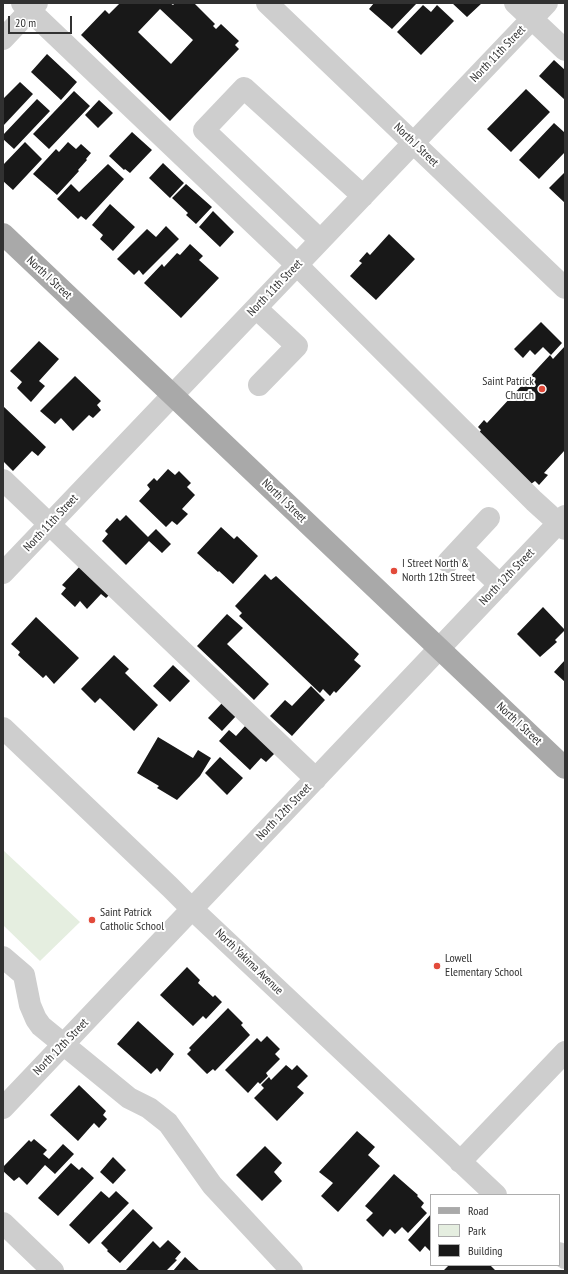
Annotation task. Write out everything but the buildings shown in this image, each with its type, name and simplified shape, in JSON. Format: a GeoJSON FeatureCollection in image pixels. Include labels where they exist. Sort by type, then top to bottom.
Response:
{"type":"FeatureCollection","features":[{"type":"Feature","properties":{"kind":"main road","name":"North I Street"},"geometry":{"type":"LineString","coordinates":[[3,234],[565,768]]}},
{"type":"Feature","properties":{"kind":"street","name":"North J Street"},"geometry":{"type":"LineString","coordinates":[[267,3],[565,288]]}},
{"type":"Feature","properties":{"kind":"street"},"geometry":{"type":"LineString","coordinates":[[515,3],[565,50]]}},
{"type":"Feature","properties":{"kind":"street","name":"North 11th Street"},"geometry":{"type":"LineString","coordinates":[[3,574],[546,3]]}},
{"type":"Feature","properties":{"kind":"street"},"geometry":{"type":"LineString","coordinates":[[3,39],[30,6],[297,265],[534,501],[563,523]]}},
{"type":"Feature","properties":{"kind":"street"},"geometry":{"type":"LineString","coordinates":[[320,240],[204,130],[244,88],[363,196]]}},
{"type":"Feature","properties":{"kind":"street"},"geometry":{"type":"LineString","coordinates":[[256,308],[297,346],[259,385]]}},
{"type":"Feature","properties":{"kind":"street"},"geometry":{"type":"LineString","coordinates":[[3,480],[316,779]]}},
{"type":"Feature","properties":{"kind":"street"},"geometry":{"type":"LineString","coordinates":[[489,518],[454,555],[500,585]]}},
{"type":"Feature","properties":{"kind":"street","name":"North 12th Street"},"geometry":{"type":"LineString","coordinates":[[3,1108],[500,585],[563,523]]}},
{"type":"Feature","properties":{"kind":"street","name":"North Yakima Avenue"},"geometry":{"type":"LineString","coordinates":[[3,728],[192,909],[495,1194]]}},
{"type":"Feature","properties":{"kind":"street"},"geometry":{"type":"LineString","coordinates":[[3,957],[24,975],[30,1005],[41,1026],[129,1098],[149,1108],[168,1123],[212,1185],[292,1271]]}},
{"type":"Feature","properties":{"kind":"street"},"geometry":{"type":"LineString","coordinates":[[460,1162],[565,1052]]}},
{"type":"Feature","properties":{"kind":"street"},"geometry":{"type":"LineString","coordinates":[[3,1223],[53,1271]]}},
{"type":"Feature","properties":{"kind":"street"},"geometry":{"type":"LineString","coordinates":[[564,1271],[565,1267]]}},
{"type":"Feature","properties":{"kind":"green space"},"geometry":{"type":"Polygon","coordinates":[[[3,850],[80,922],[40,961],[3,925],[3,850]]]}},
{"type":"Feature","properties":{"kind":"place","name":"Saint Patrick Church"},"geometry":{"type":"Point","coordinates":[542,389]}},
{"type":"Feature","properties":{"kind":"place","name":"I Street North & North 12th Street"},"geometry":{"type":"Point","coordinates":[394,571]}},
{"type":"Feature","properties":{"kind":"place","name":"Saint Patrick Catholic School"},"geometry":{"type":"Point","coordinates":[92,920]}},
{"type":"Feature","properties":{"kind":"place","name":"Lowell Elementary School"},"geometry":{"type":"Point","coordinates":[437,966]}}]}
